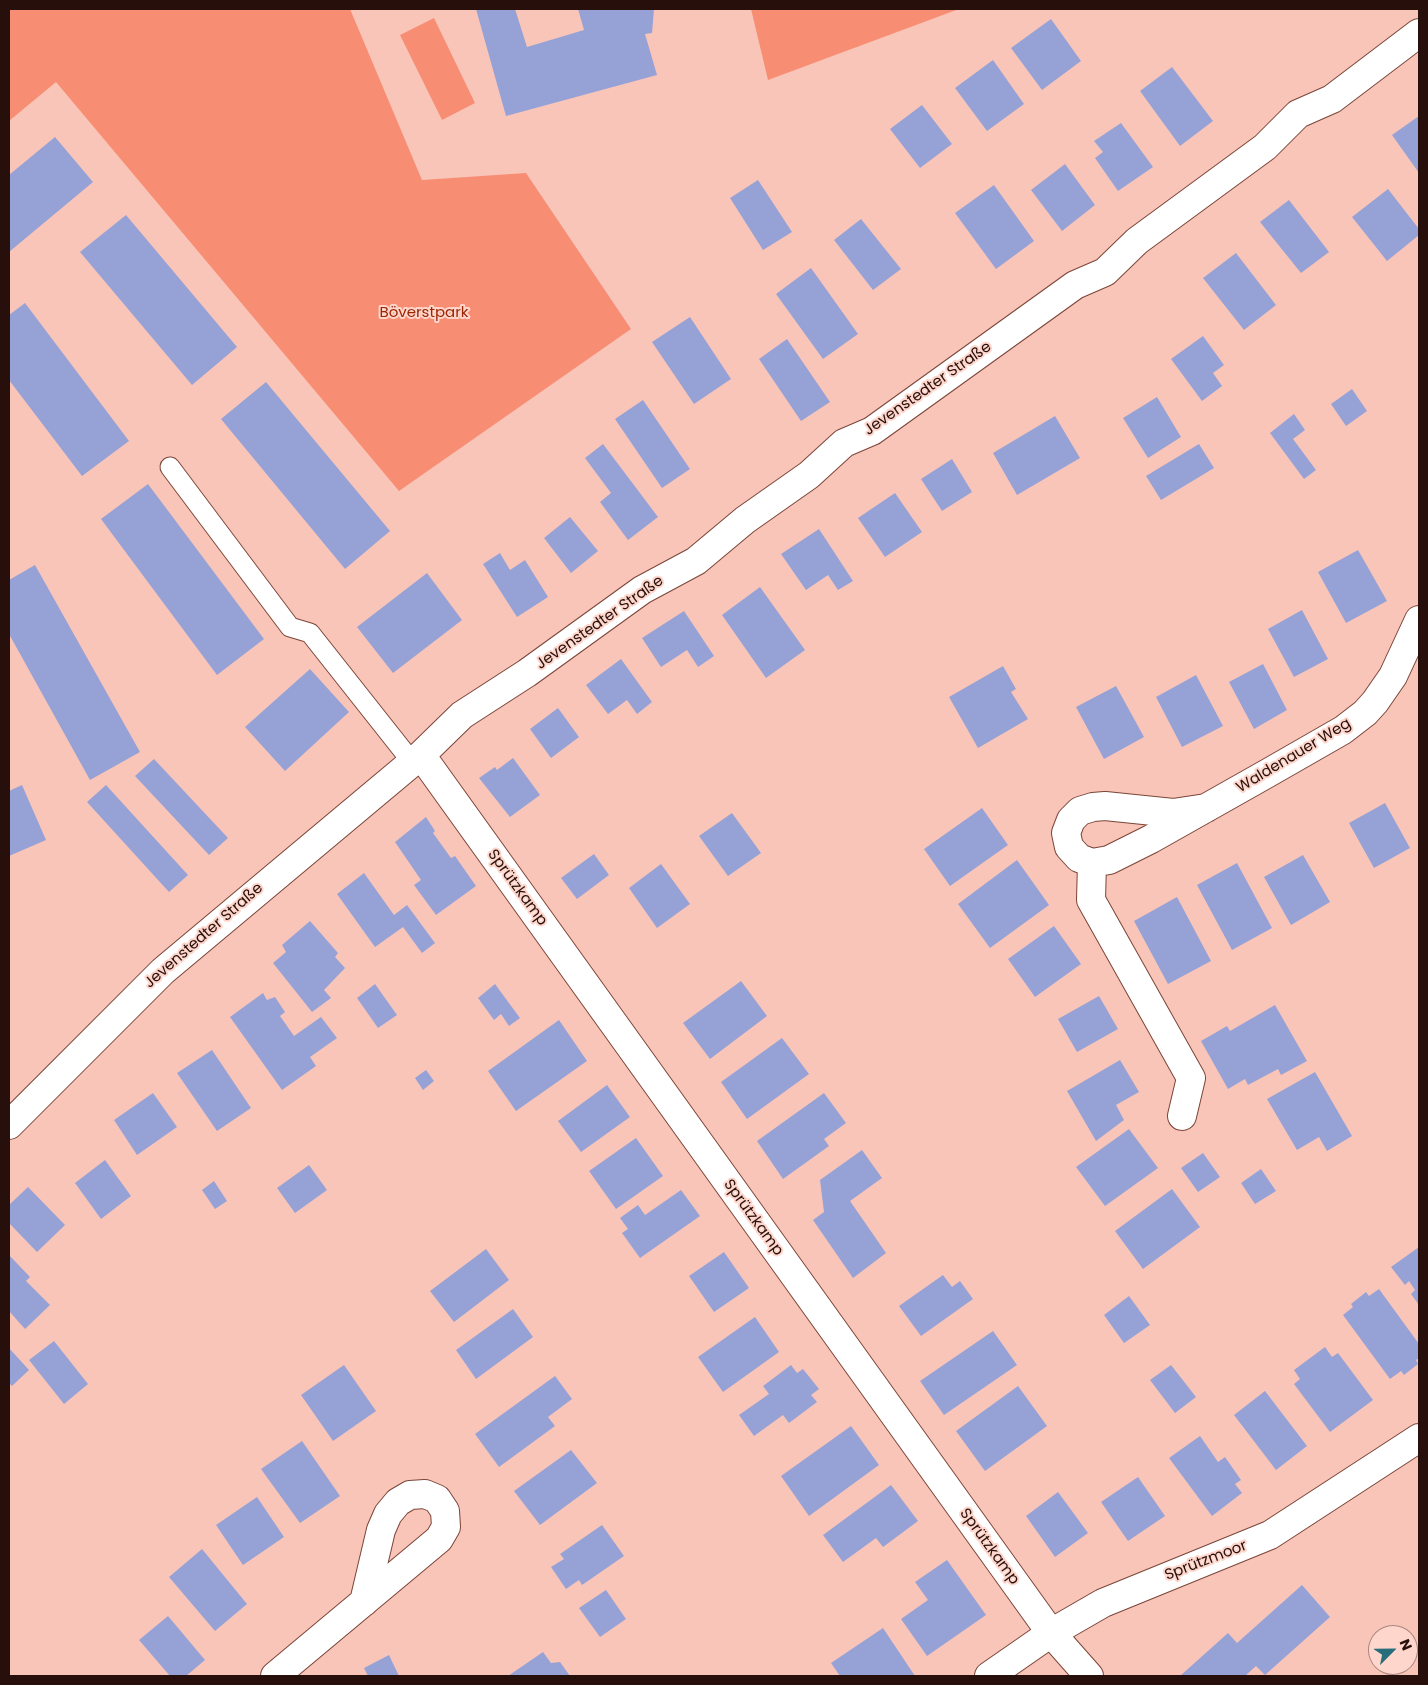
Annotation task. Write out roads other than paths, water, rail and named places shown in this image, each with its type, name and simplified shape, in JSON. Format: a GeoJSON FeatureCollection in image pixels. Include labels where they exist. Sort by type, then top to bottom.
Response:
{"type":"FeatureCollection","features":[{"type":"Feature","properties":{"kind":"street","name":"Jevenstedter Straße"},"geometry":{"type":"LineString","coordinates":[[9,1125],[163,971],[417,758],[462,715],[527,673],[642,590],[696,560],[745,520],[809,475],[844,443],[872,431],[1075,285],[1105,272],[1137,241],[1265,147],[1298,114],[1332,99],[1419,33]]}},
{"type":"Feature","properties":{"kind":"street","name":"Waldenauer Weg"},"geometry":{"type":"LineString","coordinates":[[1206,808],[1173,812],[1106,806],[1080,811],[1070,820],[1066,833],[1069,847],[1078,858],[1092,863],[1109,860],[1206,808],[1342,730],[1364,713],[1393,676],[1419,620]]}},
{"type":"Feature","properties":{"kind":"street","name":"Sprützkamp"},"geometry":{"type":"LineString","coordinates":[[417,758],[1051,1633],[1089,1676]]}},
{"type":"Feature","properties":{"kind":"street"},"geometry":{"type":"LineString","coordinates":[[1092,863],[1091,900],[1191,1078],[1182,1116]]}},
{"type":"Feature","properties":{"kind":"street","name":"Sprützmoor"},"geometry":{"type":"LineString","coordinates":[[989,1676],[1051,1633],[1103,1603],[1270,1535],[1419,1438]]}},
{"type":"Feature","properties":{"kind":"street"},"geometry":{"type":"LineString","coordinates":[[275,1676],[364,1602]]}},
{"type":"Feature","properties":{"kind":"lane"},"geometry":{"type":"LineString","coordinates":[[170,467],[290,626],[310,633],[417,758]]}},
{"type":"Feature","properties":{"kind":"park label","name":"Böverstpark"},"geometry":{"type":"Point","coordinates":[424,313]}}]}
